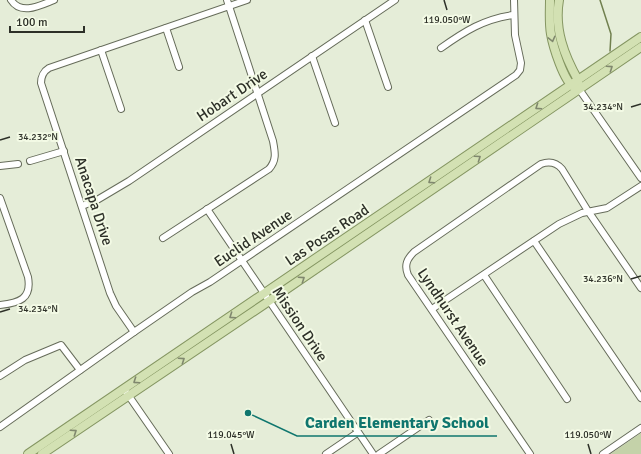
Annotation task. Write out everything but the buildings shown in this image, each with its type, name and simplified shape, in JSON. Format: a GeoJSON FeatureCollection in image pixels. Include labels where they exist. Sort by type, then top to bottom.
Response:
{"type":"FeatureCollection","features":[{"type":"Feature","properties":{"kind":"main road"},"geometry":{"type":"LineString","coordinates":[[550,0],[552,40],[564,74],[570,85],[579,89]]}},
{"type":"Feature","properties":{"kind":"main road"},"geometry":{"type":"LineString","coordinates":[[559,0],[557,19],[559,36],[565,54],[578,80],[579,89]]}},
{"type":"Feature","properties":{"kind":"main road","name":"Las Posas Road"},"geometry":{"type":"LineString","coordinates":[[267,297],[641,37]]}},
{"type":"Feature","properties":{"kind":"main road","name":"Las Posas Road"},"geometry":{"type":"LineString","coordinates":[[28,454],[126,392],[641,47]]}},
{"type":"Feature","properties":{"kind":"main road","name":"Las Posas Road"},"geometry":{"type":"LineString","coordinates":[[42,454],[126,392]]}},
{"type":"Feature","properties":{"kind":"street"},"geometry":{"type":"LineString","coordinates":[[11,0],[20,8],[28,8],[54,0]]}},
{"type":"Feature","properties":{"kind":"street"},"geometry":{"type":"LineString","coordinates":[[121,109],[101,50],[166,28],[228,3],[247,0]]}},
{"type":"Feature","properties":{"kind":"street","name":"Hobart Drive"},"geometry":{"type":"LineString","coordinates":[[82,206],[108,194],[395,0]]}},
{"type":"Feature","properties":{"kind":"street"},"geometry":{"type":"LineString","coordinates":[[441,48],[480,24],[494,18],[513,15],[514,0]]}},
{"type":"Feature","properties":{"kind":"street"},"geometry":{"type":"LineString","coordinates":[[163,238],[269,169],[275,158],[276,153],[273,140],[228,3]]}},
{"type":"Feature","properties":{"kind":"street","name":"Euclid Avenue"},"geometry":{"type":"LineString","coordinates":[[0,427],[134,332],[519,73],[521,63],[515,35],[513,15]]}},
{"type":"Feature","properties":{"kind":"street"},"geometry":{"type":"LineString","coordinates":[[365,20],[388,87]]}},
{"type":"Feature","properties":{"kind":"street"},"geometry":{"type":"LineString","coordinates":[[166,28],[179,67]]}},
{"type":"Feature","properties":{"kind":"street","name":"Anacapa Drive"},"geometry":{"type":"LineString","coordinates":[[101,50],[49,68],[44,74],[41,83],[110,293],[116,306],[134,332]]}},
{"type":"Feature","properties":{"kind":"street"},"geometry":{"type":"LineString","coordinates":[[312,56],[335,123]]}},
{"type":"Feature","properties":{"kind":"street"},"geometry":{"type":"LineString","coordinates":[[579,89],[641,178]]}},
{"type":"Feature","properties":{"kind":"street"},"geometry":{"type":"LineString","coordinates":[[30,161],[64,151]]}},
{"type":"Feature","properties":{"kind":"street","name":"Lyndhurst Avenue"},"geometry":{"type":"LineString","coordinates":[[530,454],[408,274],[406,265],[414,252],[541,164],[547,162],[552,162],[559,165],[588,212]]}},
{"type":"Feature","properties":{"kind":"street"},"geometry":{"type":"LineString","coordinates":[[0,166],[18,164]]}},
{"type":"Feature","properties":{"kind":"street"},"geometry":{"type":"LineString","coordinates":[[432,309],[567,219],[607,208],[641,186]]}},
{"type":"Feature","properties":{"kind":"street"},"geometry":{"type":"LineString","coordinates":[[0,198],[28,277],[29,286],[28,293],[24,297],[17,301],[0,304]]}},
{"type":"Feature","properties":{"kind":"street","name":"Mission Drive"},"geometry":{"type":"LineString","coordinates":[[207,209],[357,433],[373,454]]}},
{"type":"Feature","properties":{"kind":"street"},"geometry":{"type":"LineString","coordinates":[[588,212],[641,288]]}},
{"type":"Feature","properties":{"kind":"street"},"geometry":{"type":"LineString","coordinates":[[0,220],[7,218]]}},
{"type":"Feature","properties":{"kind":"street"},"geometry":{"type":"LineString","coordinates":[[534,241],[641,398]]}},
{"type":"Feature","properties":{"kind":"street"},"geometry":{"type":"LineString","coordinates":[[484,275],[567,399]]}},
{"type":"Feature","properties":{"kind":"street"},"geometry":{"type":"LineString","coordinates":[[0,376],[25,360],[61,345],[80,370]]}},
{"type":"Feature","properties":{"kind":"street"},"geometry":{"type":"LineString","coordinates":[[126,392],[169,454]]}},
{"type":"Feature","properties":{"kind":"street"},"geometry":{"type":"LineString","coordinates":[[379,454],[429,420]]}},
{"type":"Feature","properties":{"kind":"street"},"geometry":{"type":"LineString","coordinates":[[603,454],[641,428]]}},
{"type":"Feature","properties":{"kind":"street"},"geometry":{"type":"LineString","coordinates":[[326,454],[357,433]]}},
{"type":"Feature","properties":{"kind":"green space"},"geometry":{"type":"Polygon","coordinates":[[[641,433],[641,454],[611,454],[612,453],[641,433]]]}},
{"type":"Feature","properties":{"kind":"waterway"},"geometry":{"type":"LineString","coordinates":[[600,0],[611,34],[610,51]]}},
{"type":"Feature","properties":{"kind":"place","name":"Carden Elementary School"},"geometry":{"type":"Point","coordinates":[248,413]}}]}
